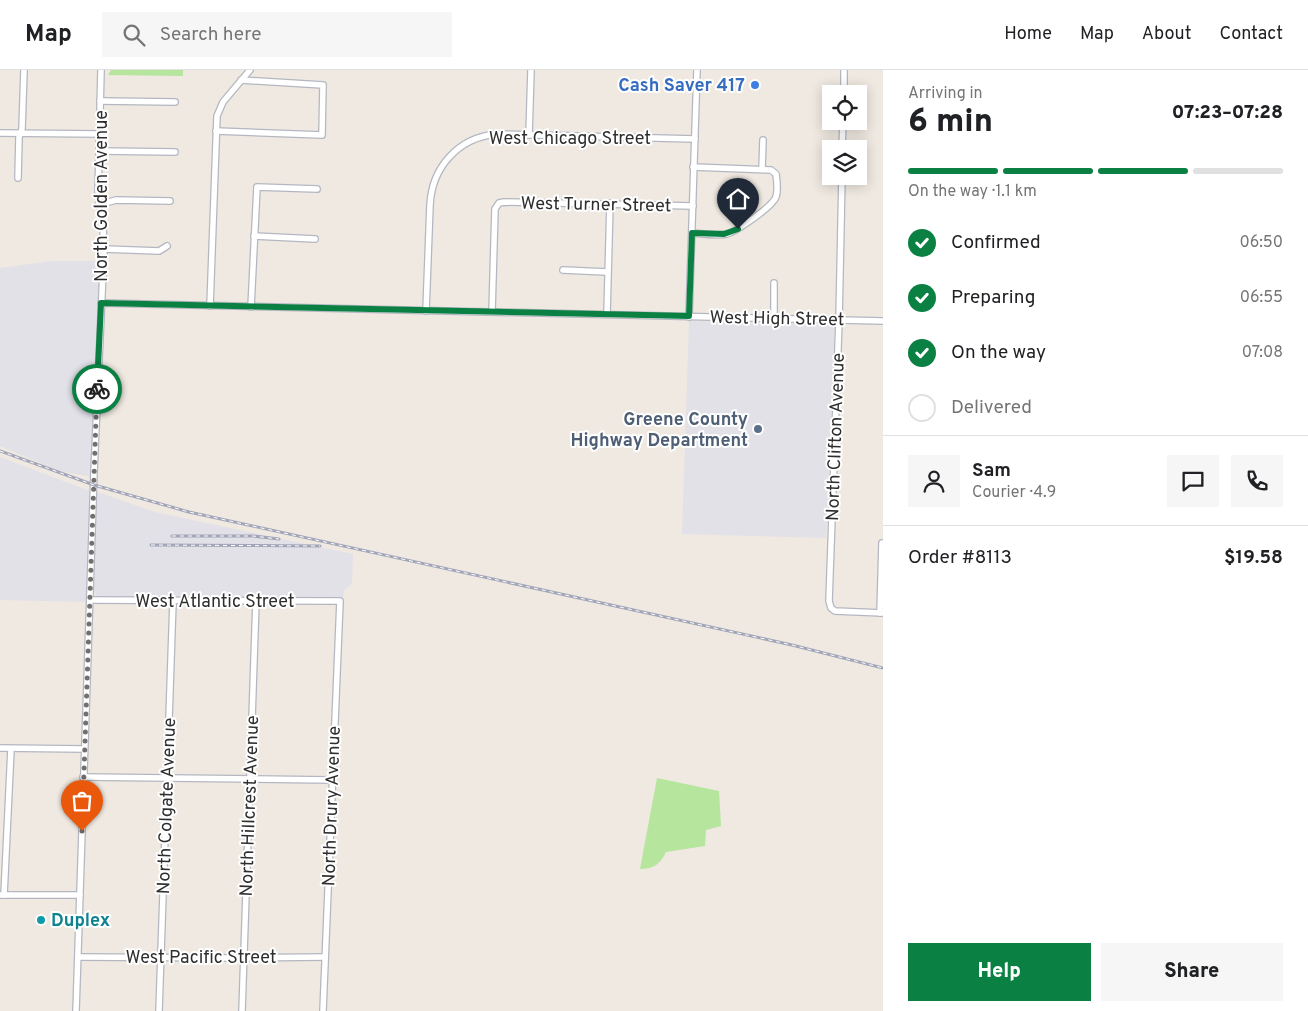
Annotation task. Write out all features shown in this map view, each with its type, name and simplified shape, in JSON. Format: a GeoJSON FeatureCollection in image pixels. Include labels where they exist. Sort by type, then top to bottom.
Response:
{"type":"FeatureCollection","features":[{"type":"Feature","properties":{"kind":"street"},"geometry":{"type":"LineString","coordinates":[[18,178],[24,70]]}},
{"type":"Feature","properties":{"kind":"street","name":"North Golden Avenue"},"geometry":{"type":"LineString","coordinates":[[76,1011],[84,749],[104,249],[103,227],[98,205],[101,70]]}},
{"type":"Feature","properties":{"kind":"street"},"geometry":{"type":"LineString","coordinates":[[210,306],[217,116],[221,105],[250,70]]}},
{"type":"Feature","properties":{"kind":"street"},"geometry":{"type":"LineString","coordinates":[[529,134],[531,70]]}},
{"type":"Feature","properties":{"kind":"street"},"geometry":{"type":"LineString","coordinates":[[689,316],[697,70]]}},
{"type":"Feature","properties":{"kind":"street"},"geometry":{"type":"LineString","coordinates":[[844,70],[844,85]]}},
{"type":"Feature","properties":{"kind":"street"},"geometry":{"type":"LineString","coordinates":[[216,131],[322,135],[323,85],[241,80]]}},
{"type":"Feature","properties":{"kind":"street"},"geometry":{"type":"LineString","coordinates":[[100,101],[175,102]]}},
{"type":"Feature","properties":{"kind":"street"},"geometry":{"type":"LineString","coordinates":[[0,133],[100,134]]}},
{"type":"Feature","properties":{"kind":"street","name":"West Chicago Street"},"geometry":{"type":"LineString","coordinates":[[426,311],[431,193],[438,172],[451,155],[465,144],[486,136],[529,134],[695,139]]}},
{"type":"Feature","properties":{"kind":"street"},"geometry":{"type":"LineString","coordinates":[[762,140],[762,169]]}},
{"type":"Feature","properties":{"kind":"street"},"geometry":{"type":"LineString","coordinates":[[99,150],[175,152]]}},
{"type":"Feature","properties":{"kind":"street"},"geometry":{"type":"LineString","coordinates":[[692,233],[720,234],[731,232],[771,204],[776,194],[776,174],[772,170],[694,166]]}},
{"type":"Feature","properties":{"kind":"street","name":"North Clifton Avenue"},"geometry":{"type":"LineString","coordinates":[[842,185],[829,593],[831,608],[835,611],[881,613]]}},
{"type":"Feature","properties":{"kind":"street"},"geometry":{"type":"LineString","coordinates":[[251,307],[257,187],[317,189]]}},
{"type":"Feature","properties":{"kind":"street"},"geometry":{"type":"LineString","coordinates":[[98,205],[116,200],[170,201]]}},
{"type":"Feature","properties":{"kind":"street","name":"West Turner Street"},"geometry":{"type":"LineString","coordinates":[[492,312],[495,209],[498,203],[610,203],[693,206]]}},
{"type":"Feature","properties":{"kind":"street"},"geometry":{"type":"LineString","coordinates":[[607,314],[610,203]]}},
{"type":"Feature","properties":{"kind":"street"},"geometry":{"type":"LineString","coordinates":[[254,236],[315,238]]}},
{"type":"Feature","properties":{"kind":"street"},"geometry":{"type":"LineString","coordinates":[[104,249],[159,251],[167,246]]}},
{"type":"Feature","properties":{"kind":"street"},"geometry":{"type":"LineString","coordinates":[[563,270],[607,272]]}},
{"type":"Feature","properties":{"kind":"street"},"geometry":{"type":"LineString","coordinates":[[774,283],[774,318]]}},
{"type":"Feature","properties":{"kind":"street","name":"West High Street"},"geometry":{"type":"LineString","coordinates":[[101,303],[883,320]]}},
{"type":"Feature","properties":{"kind":"street"},"geometry":{"type":"LineString","coordinates":[[881,613],[882,543]]}},
{"type":"Feature","properties":{"kind":"street","name":"West Atlantic Street"},"geometry":{"type":"LineString","coordinates":[[90,600],[340,601]]}},
{"type":"Feature","properties":{"kind":"street","name":"North Colgate Avenue"},"geometry":{"type":"LineString","coordinates":[[159,1011],[174,601]]}},
{"type":"Feature","properties":{"kind":"street","name":"North Hillcrest Avenue"},"geometry":{"type":"LineString","coordinates":[[242,1011],[256,601]]}},
{"type":"Feature","properties":{"kind":"street","name":"North Drury Avenue"},"geometry":{"type":"LineString","coordinates":[[323,1011],[340,601]]}},
{"type":"Feature","properties":{"kind":"street"},"geometry":{"type":"LineString","coordinates":[[0,748],[84,749]]}},
{"type":"Feature","properties":{"kind":"street"},"geometry":{"type":"LineString","coordinates":[[10,749],[2,894],[80,895]]}},
{"type":"Feature","properties":{"kind":"street"},"geometry":{"type":"LineString","coordinates":[[83,778],[332,780]]}},
{"type":"Feature","properties":{"kind":"street","name":"West Pacific Street"},"geometry":{"type":"LineString","coordinates":[[78,957],[325,957]]}},
{"type":"Feature","properties":{"kind":"shaded area"},"geometry":{"type":"Polygon","coordinates":[[[52,261],[100,261],[92,477],[59,471],[0,446],[0,268],[52,261]]]}},
{"type":"Feature","properties":{"kind":"shaded area","name":"Greene County Highway Department"},"geometry":{"type":"Polygon","coordinates":[[[689,321],[835,324],[826,538],[682,534],[689,321]]]}},
{"type":"Feature","properties":{"kind":"shaded area"},"geometry":{"type":"Polygon","coordinates":[[[0,457],[90,491],[86,602],[0,600],[0,457]]]}},
{"type":"Feature","properties":{"kind":"shaded area"},"geometry":{"type":"Polygon","coordinates":[[[98,492],[155,512],[353,554],[352,584],[344,590],[343,600],[100,598],[96,596],[93,588],[96,497],[98,492]]]}},
{"type":"Feature","properties":{"kind":"green space"},"geometry":{"type":"Polygon","coordinates":[[[111,70],[183,70],[183,76],[108,75],[111,70]]]}},
{"type":"Feature","properties":{"kind":"green space"},"geometry":{"type":"Polygon","coordinates":[[[657,778],[719,791],[721,826],[706,830],[705,846],[666,852],[656,865],[640,869],[657,778]]]}},
{"type":"Feature","properties":{"kind":"railway"},"geometry":{"type":"LineString","coordinates":[[0,451],[94,485],[189,512],[792,645],[883,668]]}},
{"type":"Feature","properties":{"kind":"railway"},"geometry":{"type":"LineString","coordinates":[[172,536],[253,536],[279,539]]}},
{"type":"Feature","properties":{"kind":"railway"},"geometry":{"type":"LineString","coordinates":[[151,545],[320,546]]}},
{"type":"Feature","properties":{"kind":"way so far"},"geometry":{"type":"LineString","coordinates":[[82,831],[97,389]]}},
{"type":"Feature","properties":{"kind":"place","name":"Cash Saver 417"},"geometry":{"type":"Point","coordinates":[755,85]}},
{"type":"Feature","properties":{"kind":"place","name":"Greene County Highway Department"},"geometry":{"type":"Point","coordinates":[758,429]}},
{"type":"Feature","properties":{"kind":"place","name":"Duplex"},"geometry":{"type":"Point","coordinates":[41,920]}},
{"type":"Feature","properties":{"kind":"route"},"geometry":{"type":"LineString","coordinates":[[97,389],[101,303],[689,316],[692,233],[724,234],[738,229]]}}]}
